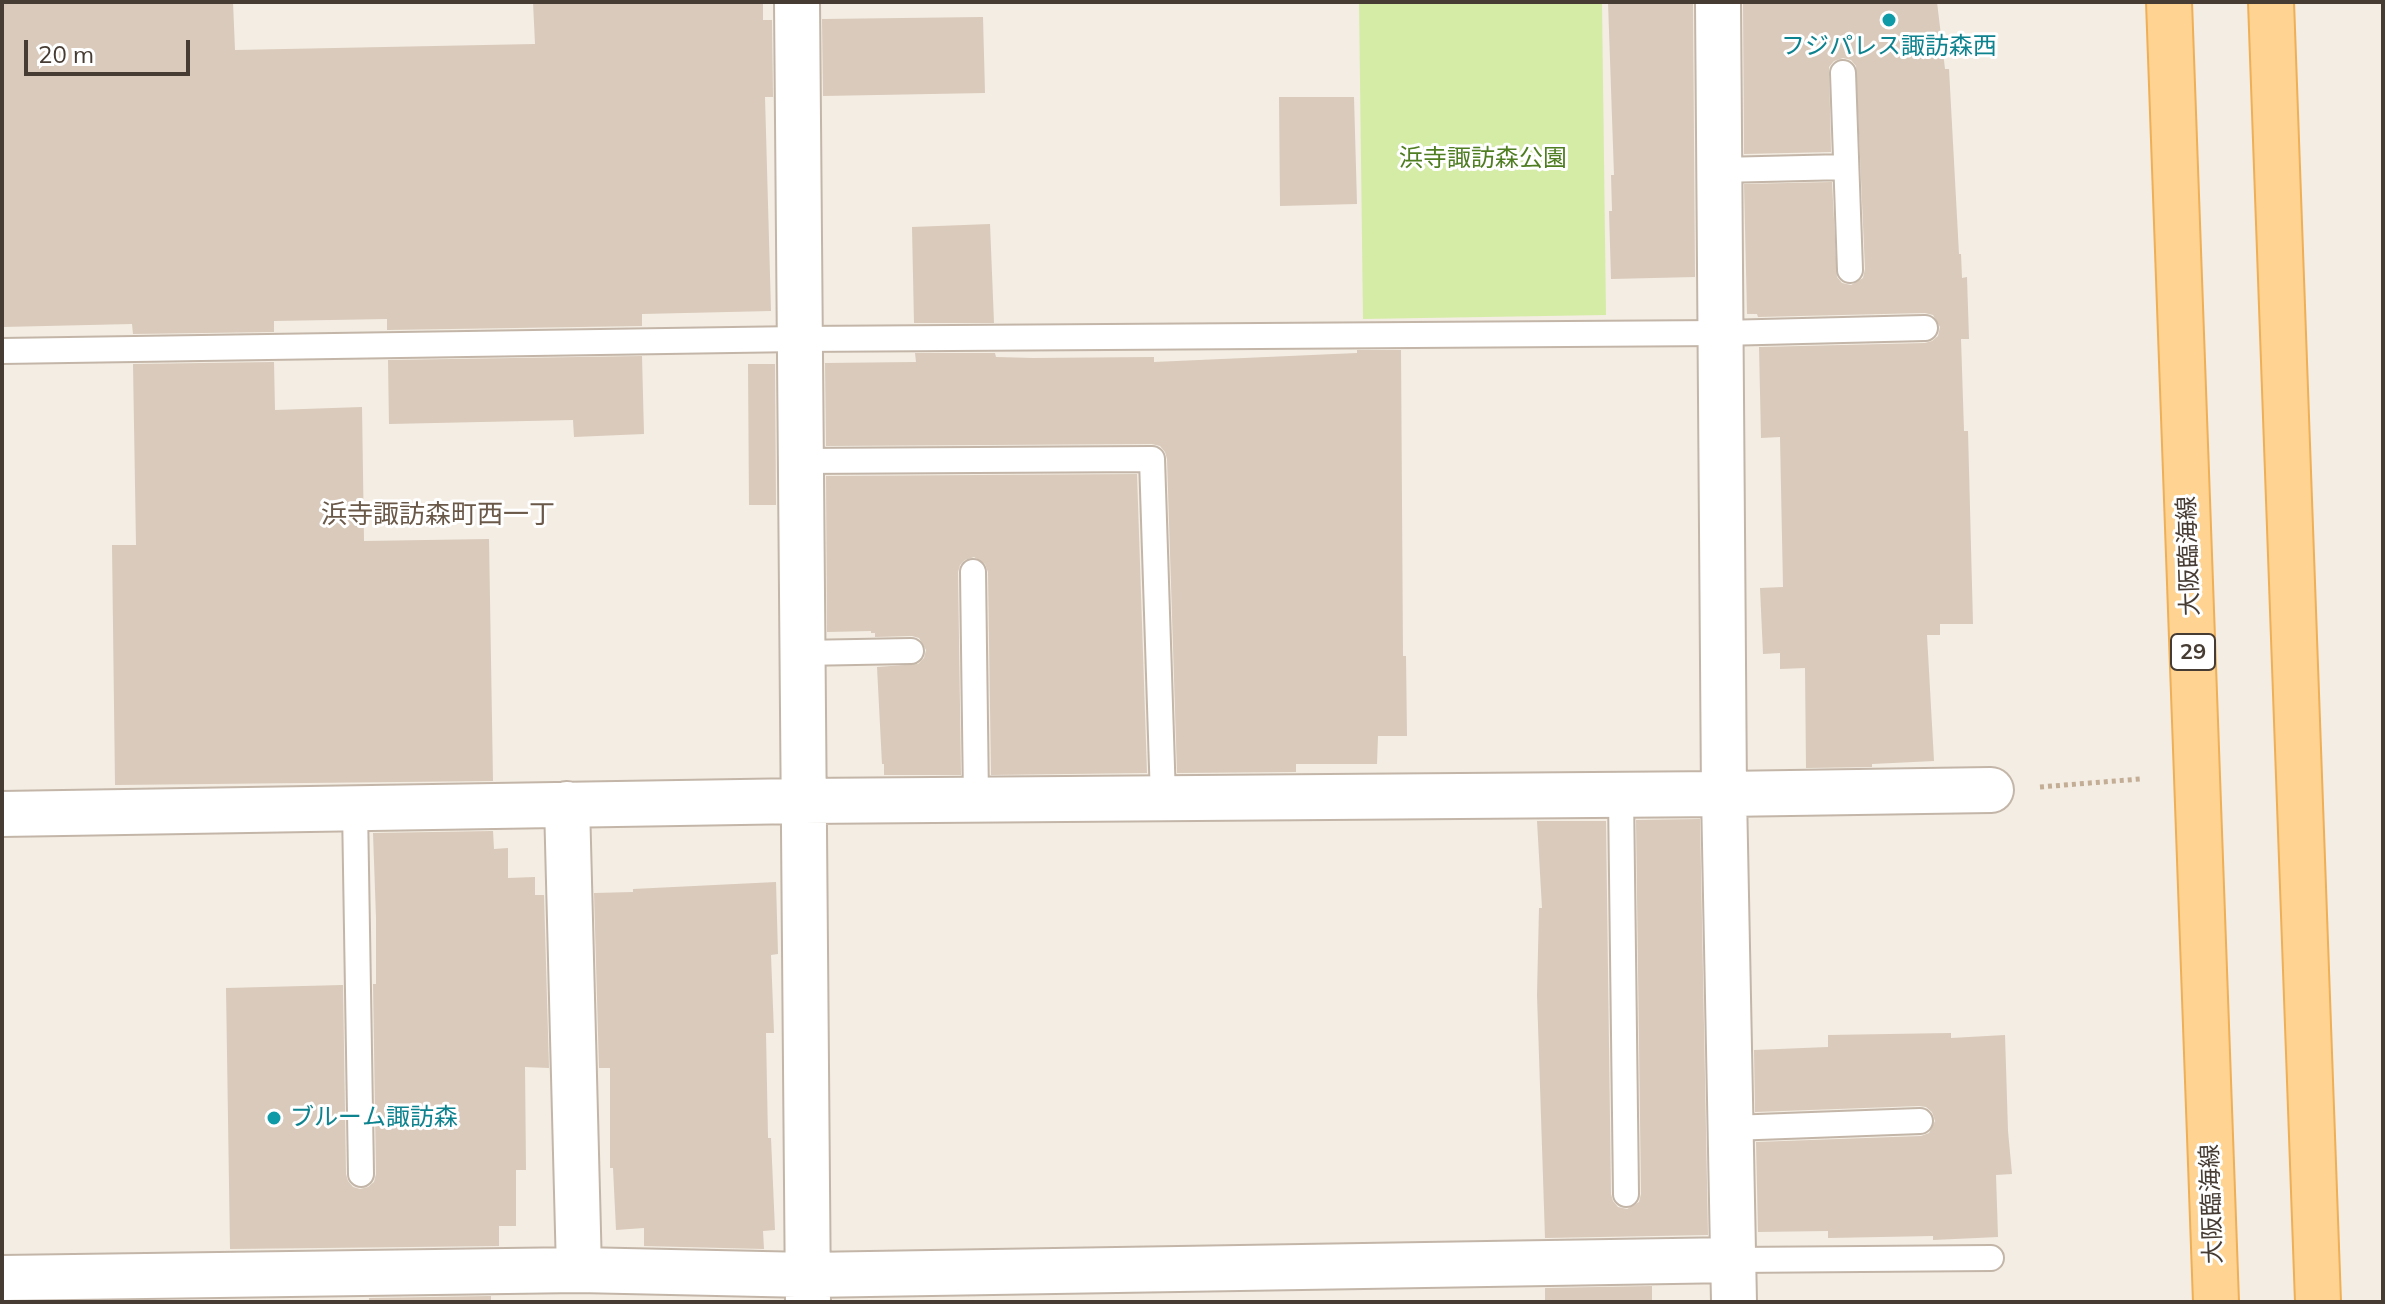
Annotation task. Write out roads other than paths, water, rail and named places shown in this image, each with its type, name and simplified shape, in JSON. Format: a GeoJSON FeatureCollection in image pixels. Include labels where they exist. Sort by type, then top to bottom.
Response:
{"type":"FeatureCollection","features":[{"type":"Feature","properties":{"kind":"main road","name":"大阪臨海線"},"geometry":{"type":"LineString","coordinates":[[2169,2],[2216,1302]]}},
{"type":"Feature","properties":{"kind":"main road"},"geometry":{"type":"LineString","coordinates":[[2271,2],[2318,1302]]}},
{"type":"Feature","properties":{"kind":"street"},"geometry":{"type":"LineString","coordinates":[[797,2],[808,1288]]}},
{"type":"Feature","properties":{"kind":"street"},"geometry":{"type":"LineString","coordinates":[[2,1278],[144,1289],[579,1270],[808,1288],[1734,1281],[1724,794],[1718,2]]}},
{"type":"Feature","properties":{"kind":"street"},"geometry":{"type":"LineString","coordinates":[[2,814],[802,801],[1991,790]]}},
{"type":"Feature","properties":{"kind":"street"},"geometry":{"type":"LineString","coordinates":[[567,804],[579,1270]]}},
{"type":"Feature","properties":{"kind":"lane"},"geometry":{"type":"LineString","coordinates":[[1843,73],[1850,270]]}},
{"type":"Feature","properties":{"kind":"lane"},"geometry":{"type":"LineString","coordinates":[[1720,170],[1846,167]]}},
{"type":"Feature","properties":{"kind":"lane"},"geometry":{"type":"LineString","coordinates":[[2,351],[799,339],[1721,333],[1925,328]]}},
{"type":"Feature","properties":{"kind":"lane"},"geometry":{"type":"LineString","coordinates":[[799,461],[1152,459],[1163,798]]}},
{"type":"Feature","properties":{"kind":"lane"},"geometry":{"type":"LineString","coordinates":[[973,572],[976,799]]}},
{"type":"Feature","properties":{"kind":"lane"},"geometry":{"type":"LineString","coordinates":[[801,653],[911,651]]}},
{"type":"Feature","properties":{"kind":"lane"},"geometry":{"type":"LineString","coordinates":[[1621,795],[1626,1194]]}},
{"type":"Feature","properties":{"kind":"lane"},"geometry":{"type":"LineString","coordinates":[[355,808],[361,1174]]}},
{"type":"Feature","properties":{"kind":"lane"},"geometry":{"type":"LineString","coordinates":[[1731,1128],[1920,1121]]}},
{"type":"Feature","properties":{"kind":"lane"},"geometry":{"type":"LineString","coordinates":[[1734,1281],[1991,1258]]}},
{"type":"Feature","properties":{"kind":"place","name":"フジパレス諏訪森西"},"geometry":{"type":"Point","coordinates":[1889,20]}},
{"type":"Feature","properties":{"kind":"place","name":"ブルーム諏訪森"},"geometry":{"type":"Point","coordinates":[274,1118]}},
{"type":"Feature","properties":{"kind":"district","name":"浜寺諏訪森町西一丁"},"geometry":{"type":"Point","coordinates":[438,515]}},
{"type":"Feature","properties":{"kind":"park label","name":"浜寺諏訪森公園"},"geometry":{"type":"Point","coordinates":[1483,159]}}]}
